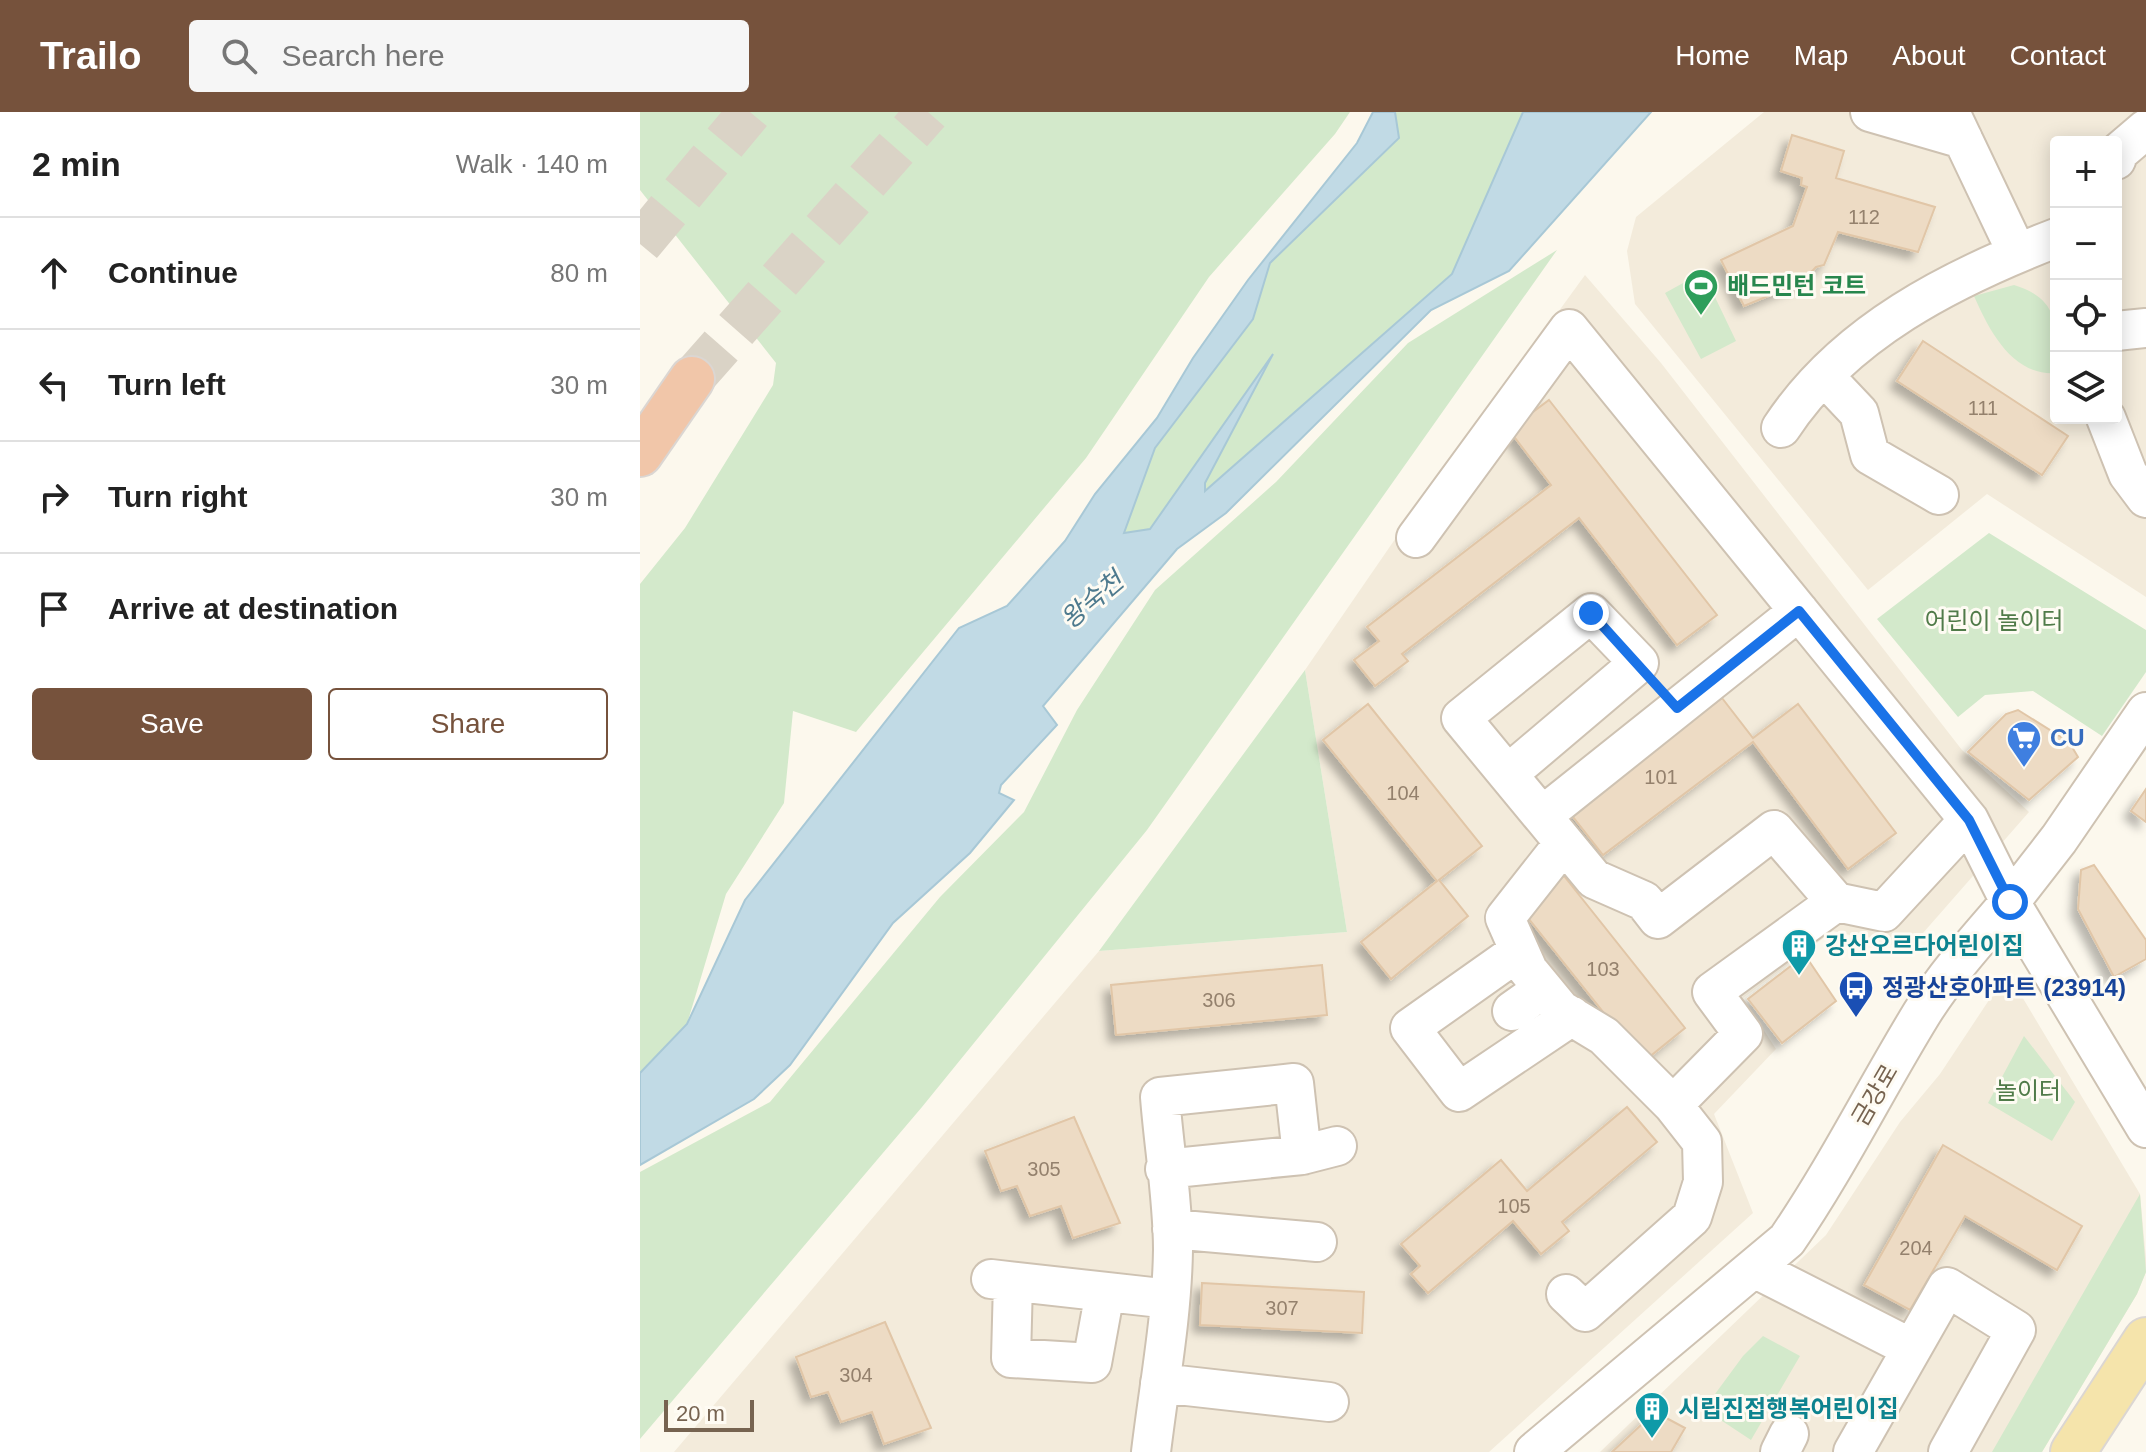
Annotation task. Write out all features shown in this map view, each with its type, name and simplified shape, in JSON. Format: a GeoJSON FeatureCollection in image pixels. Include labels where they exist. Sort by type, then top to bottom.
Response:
{"type":"FeatureCollection","features":[{"type":"Feature","properties":{"kind":"highway"},"geometry":{"type":"LineString","coordinates":[[640,454],[692,379]]}},
{"type":"Feature","properties":{"kind":"main road"},"geometry":{"type":"LineString","coordinates":[[2073,1452],[2146,1340]]}},
{"type":"Feature","properties":{"kind":"street"},"geometry":{"type":"LineString","coordinates":[[1870,112],[1957,126],[2017,253]]}},
{"type":"Feature","properties":{"kind":"street"},"geometry":{"type":"LineString","coordinates":[[2122,149],[2146,129]]}},
{"type":"Feature","properties":{"kind":"street"},"geometry":{"type":"LineString","coordinates":[[1781,428],[1799,401],[1886,321],[1991,263],[2050,240]]}},
{"type":"Feature","properties":{"kind":"street"},"geometry":{"type":"LineString","coordinates":[[2122,330],[2146,328]]}},
{"type":"Feature","properties":{"kind":"street"},"geometry":{"type":"LineString","coordinates":[[1416,538],[1569,329],[1969,820],[2010,902],[2146,1128]]}},
{"type":"Feature","properties":{"kind":"street"},"geometry":{"type":"LineString","coordinates":[[1825,377],[1859,413],[1870,455],[1939,495]]}},
{"type":"Feature","properties":{"kind":"street"},"geometry":{"type":"LineString","coordinates":[[2108,424],[2128,474],[2146,498]]}},
{"type":"Feature","properties":{"kind":"street"},"geometry":{"type":"LineString","coordinates":[[1566,1294],[1585,1312],[1692,1217],[1703,1182],[1702,1142],[1673,1105],[1604,1036],[1561,1010],[1528,970],[1505,918],[1553,830],[1677,708],[1799,611]]}},
{"type":"Feature","properties":{"kind":"street"},"geometry":{"type":"LineString","coordinates":[[1677,708],[1591,613],[1461,718],[1594,879],[1644,901],[1658,919],[1774,830],[1836,902],[1884,912],[1969,820]]}},
{"type":"Feature","properties":{"kind":"street"},"geometry":{"type":"LineString","coordinates":[[1508,774],[1639,663]]}},
{"type":"Feature","properties":{"kind":"street","name":"금강로"},"geometry":{"type":"LineString","coordinates":[[1534,1452],[1787,1240],[1815,1199],[1924,1011],[1965,953],[2059,839],[2146,712]]}},
{"type":"Feature","properties":{"kind":"street"},"geometry":{"type":"LineString","coordinates":[[1673,1105],[1743,1034],[1712,992],[1836,902]]}},
{"type":"Feature","properties":{"kind":"street"},"geometry":{"type":"LineString","coordinates":[[1519,951],[1410,1028],[1459,1092],[1572,1016]]}},
{"type":"Feature","properties":{"kind":"street"},"geometry":{"type":"LineString","coordinates":[[1512,1011],[1543,989]]}},
{"type":"Feature","properties":{"kind":"street"},"geometry":{"type":"LineString","coordinates":[[1151,1452],[1170,1299],[1172,1229],[1165,1169],[1160,1097],[1294,1083],[1320,1150],[1165,1169]]}},
{"type":"Feature","properties":{"kind":"street"},"geometry":{"type":"LineString","coordinates":[[1172,1229],[1317,1242]]}},
{"type":"Feature","properties":{"kind":"street"},"geometry":{"type":"LineString","coordinates":[[1754,1268],[1911,1348]]}},
{"type":"Feature","properties":{"kind":"street"},"geometry":{"type":"LineString","coordinates":[[1105,1292],[1092,1363],[1011,1358],[1002,1280],[1170,1299]]}},
{"type":"Feature","properties":{"kind":"street"},"geometry":{"type":"LineString","coordinates":[[1853,1452],[1947,1287],[2016,1330],[1948,1452]]}},
{"type":"Feature","properties":{"kind":"street"},"geometry":{"type":"LineString","coordinates":[[1160,1383],[1329,1402]]}},
{"type":"Feature","properties":{"kind":"shaded area"},"geometry":{"type":"Polygon","coordinates":[[[1764,112],[2146,112],[2146,597],[1987,494],[1868,590],[1635,304],[1627,251],[1636,217],[1764,112]]]}},
{"type":"Feature","properties":{"kind":"shaded area"},"geometry":{"type":"Polygon","coordinates":[[[1585,275],[1661,363],[1962,750],[2029,812],[1909,949],[1833,931],[1743,998],[1776,1049],[1714,1114],[1753,1213],[1489,1452],[674,1452],[1099,951],[1347,932],[1305,670],[1424,497],[1585,275]]]}},
{"type":"Feature","properties":{"kind":"shaded area"},"geometry":{"type":"Polygon","coordinates":[[[2018,990],[2140,1194],[2146,1259],[2146,1272],[2137,1294],[2042,1452],[1600,1452],[1826,1235],[1900,1122],[1940,1074],[1991,997],[2018,990]]]}},
{"type":"Feature","properties":{"kind":"green space"},"geometry":{"type":"Polygon","coordinates":[[[640,112],[1350,112],[1335,134],[1209,277],[1086,458],[856,732],[793,711],[784,803],[726,894],[687,1024],[640,1073],[640,584],[685,528],[773,385],[776,363],[640,190],[640,112]]]}},
{"type":"Feature","properties":{"kind":"green space"},"geometry":{"type":"Polygon","coordinates":[[[1395,112],[1523,112],[1452,274],[1205,492],[1205,483],[1268,362],[1150,530],[1123,533],[1155,448],[1253,319],[1270,263],[1399,138],[1395,112]]]}},
{"type":"Feature","properties":{"kind":"green space"},"geometry":{"type":"Polygon","coordinates":[[[1557,250],[1147,830],[922,1107],[640,1439],[640,1172],[770,1102],[940,897],[1024,812],[1077,710],[1155,590],[1276,482],[1408,343],[1557,250]]]}},
{"type":"Feature","properties":{"kind":"green space","name":"배드민턴 코트"},"geometry":{"type":"Polygon","coordinates":[[[1703,272],[1736,341],[1701,359],[1665,293],[1703,272]]]}},
{"type":"Feature","properties":{"kind":"green space"},"geometry":{"type":"Polygon","coordinates":[[[2014,285],[2041,299],[2050,311],[2050,373],[2027,367],[2004,348],[1974,296],[2014,285]]]}},
{"type":"Feature","properties":{"kind":"green space","name":"어린이 놀이터"},"geometry":{"type":"Polygon","coordinates":[[[1989,533],[2146,630],[2146,672],[2102,736],[2033,691],[1985,695],[1958,717],[1877,619],[1989,533]]]}},
{"type":"Feature","properties":{"kind":"green space"},"geometry":{"type":"Polygon","coordinates":[[[1305,670],[1347,932],[1099,951],[1305,670]]]}},
{"type":"Feature","properties":{"kind":"green space","name":"놀이터"},"geometry":{"type":"Polygon","coordinates":[[[2024,1036],[2075,1102],[2052,1141],[1988,1103],[2024,1036]]]}},
{"type":"Feature","properties":{"kind":"green space"},"geometry":{"type":"Polygon","coordinates":[[[2140,1194],[2146,1272],[2137,1294],[2042,1452],[1992,1452],[2140,1194]]]}},
{"type":"Feature","properties":{"kind":"green space"},"geometry":{"type":"Polygon","coordinates":[[[1763,1336],[1800,1356],[1751,1440],[1704,1409],[1743,1356],[1763,1336]]]}},
{"type":"Feature","properties":{"kind":"water","name":"왕숙천"},"geometry":{"type":"Polygon","coordinates":[[[1373,112],[1395,112],[1399,138],[1270,263],[1253,319],[1155,448],[1124,533],[1150,529],[1273,354],[1205,483],[1205,491],[1452,274],[1523,112],[1651,112],[1509,271],[1431,310],[1226,513],[1177,549],[1043,706],[1057,725],[1001,785],[999,793],[1014,800],[970,853],[893,923],[790,1065],[754,1099],[640,1165],[640,1073],[687,1024],[745,900],[959,628],[1007,606],[1065,541],[1095,494],[1157,418],[1193,358],[1248,280],[1357,143],[1373,112]]]}},
{"type":"Feature","properties":{"kind":"building"},"geometry":{"type":"Polygon","coordinates":[[[1792,135],[1844,151],[1836,178],[1935,207],[1918,252],[1838,232],[1824,265],[1816,267],[1802,282],[1744,306],[1721,260],[1793,226],[1807,187],[1801,185],[1802,178],[1781,171],[1792,135]]]}},
{"type":"Feature","properties":{"kind":"building"},"geometry":{"type":"Polygon","coordinates":[[[1923,341],[2068,436],[2042,475],[1897,381],[1923,341]]]}},
{"type":"Feature","properties":{"kind":"building"},"geometry":{"type":"Polygon","coordinates":[[[1549,400],[1717,615],[1677,645],[1579,518],[1402,654],[1408,661],[1375,686],[1354,660],[1379,641],[1367,627],[1551,485],[1509,430],[1549,400]]]}},
{"type":"Feature","properties":{"kind":"building"},"geometry":{"type":"Polygon","coordinates":[[[1722,698],[1753,738],[1798,704],[1896,833],[1848,869],[1753,742],[1603,855],[1570,813],[1722,698]]]}},
{"type":"Feature","properties":{"kind":"building"},"geometry":{"type":"Polygon","coordinates":[[[1368,704],[1482,846],[1439,880],[1468,916],[1391,979],[1361,942],[1437,881],[1323,740],[1368,704]]]}},
{"type":"Feature","properties":{"kind":"building"},"geometry":{"type":"Polygon","coordinates":[[[2018,710],[2069,742],[2078,757],[2029,800],[1968,752],[2006,714],[2018,710]]]}},
{"type":"Feature","properties":{"kind":"building"},"geometry":{"type":"Polygon","coordinates":[[[2146,789],[2146,822],[2131,811],[2146,789]]]}},
{"type":"Feature","properties":{"kind":"building"},"geometry":{"type":"Polygon","coordinates":[[[2094,865],[2146,940],[2146,959],[2114,977],[2078,909],[2081,870],[2094,865]]]}},
{"type":"Feature","properties":{"kind":"building"},"geometry":{"type":"Polygon","coordinates":[[[1564,876],[1685,1028],[1643,1062],[1521,909],[1564,876]]]}},
{"type":"Feature","properties":{"kind":"building","name":"강산오르다어린이집"},"geometry":{"type":"Polygon","coordinates":[[[1805,955],[1836,1001],[1782,1043],[1748,999],[1805,955]]]}},
{"type":"Feature","properties":{"kind":"building"},"geometry":{"type":"Polygon","coordinates":[[[1322,965],[1327,1015],[1116,1035],[1111,985],[1322,965]]]}},
{"type":"Feature","properties":{"kind":"building"},"geometry":{"type":"Polygon","coordinates":[[[1627,1107],[1657,1142],[1562,1222],[1569,1231],[1541,1254],[1513,1221],[1428,1293],[1411,1274],[1420,1266],[1401,1244],[1501,1160],[1527,1191],[1627,1107]]]}},
{"type":"Feature","properties":{"kind":"building"},"geometry":{"type":"Polygon","coordinates":[[[1074,1117],[1120,1223],[1073,1238],[1061,1206],[1030,1216],[1017,1186],[1001,1191],[985,1151],[1074,1117]]]}},
{"type":"Feature","properties":{"kind":"building"},"geometry":{"type":"Polygon","coordinates":[[[1943,1145],[2082,1226],[2057,1270],[1965,1216],[1910,1310],[1864,1285],[1943,1145]]]}},
{"type":"Feature","properties":{"kind":"building"},"geometry":{"type":"Polygon","coordinates":[[[1202,1283],[1364,1292],[1362,1333],[1200,1325],[1202,1283]]]}},
{"type":"Feature","properties":{"kind":"building"},"geometry":{"type":"Polygon","coordinates":[[[885,1322],[931,1428],[884,1444],[872,1412],[841,1422],[828,1392],[811,1397],[796,1357],[885,1322]]]}},
{"type":"Feature","properties":{"kind":"building","name":"시립진접행복어린이집"},"geometry":{"type":"Polygon","coordinates":[[[1655,1412],[1685,1428],[1671,1452],[1612,1452],[1655,1412]]]}},
{"type":"Feature","properties":{"kind":"tunnel"},"geometry":{"type":"LineString","coordinates":[[640,244],[750,112]]}},
{"type":"Feature","properties":{"kind":"tunnel"},"geometry":{"type":"LineString","coordinates":[[692,379],[928,112]]}},
{"type":"Feature","properties":{"kind":"place","name":"배드민턴 코트"},"geometry":{"type":"Point","coordinates":[1701,317]}},
{"type":"Feature","properties":{"kind":"place","name":"CU"},"geometry":{"type":"Point","coordinates":[2024,769]}},
{"type":"Feature","properties":{"kind":"place","name":"강산오르다어린이집"},"geometry":{"type":"Point","coordinates":[1799,977]}},
{"type":"Feature","properties":{"kind":"place","name":"정광산호아파트 (23914)"},"geometry":{"type":"Point","coordinates":[1856,1019]}},
{"type":"Feature","properties":{"kind":"place","name":"시립진접행복어린이집"},"geometry":{"type":"Point","coordinates":[1652,1440]}},
{"type":"Feature","properties":{"kind":"route"},"geometry":{"type":"LineString","coordinates":[[1591,613],[1677,708],[1799,611],[1969,820],[2010,902]]}}]}
